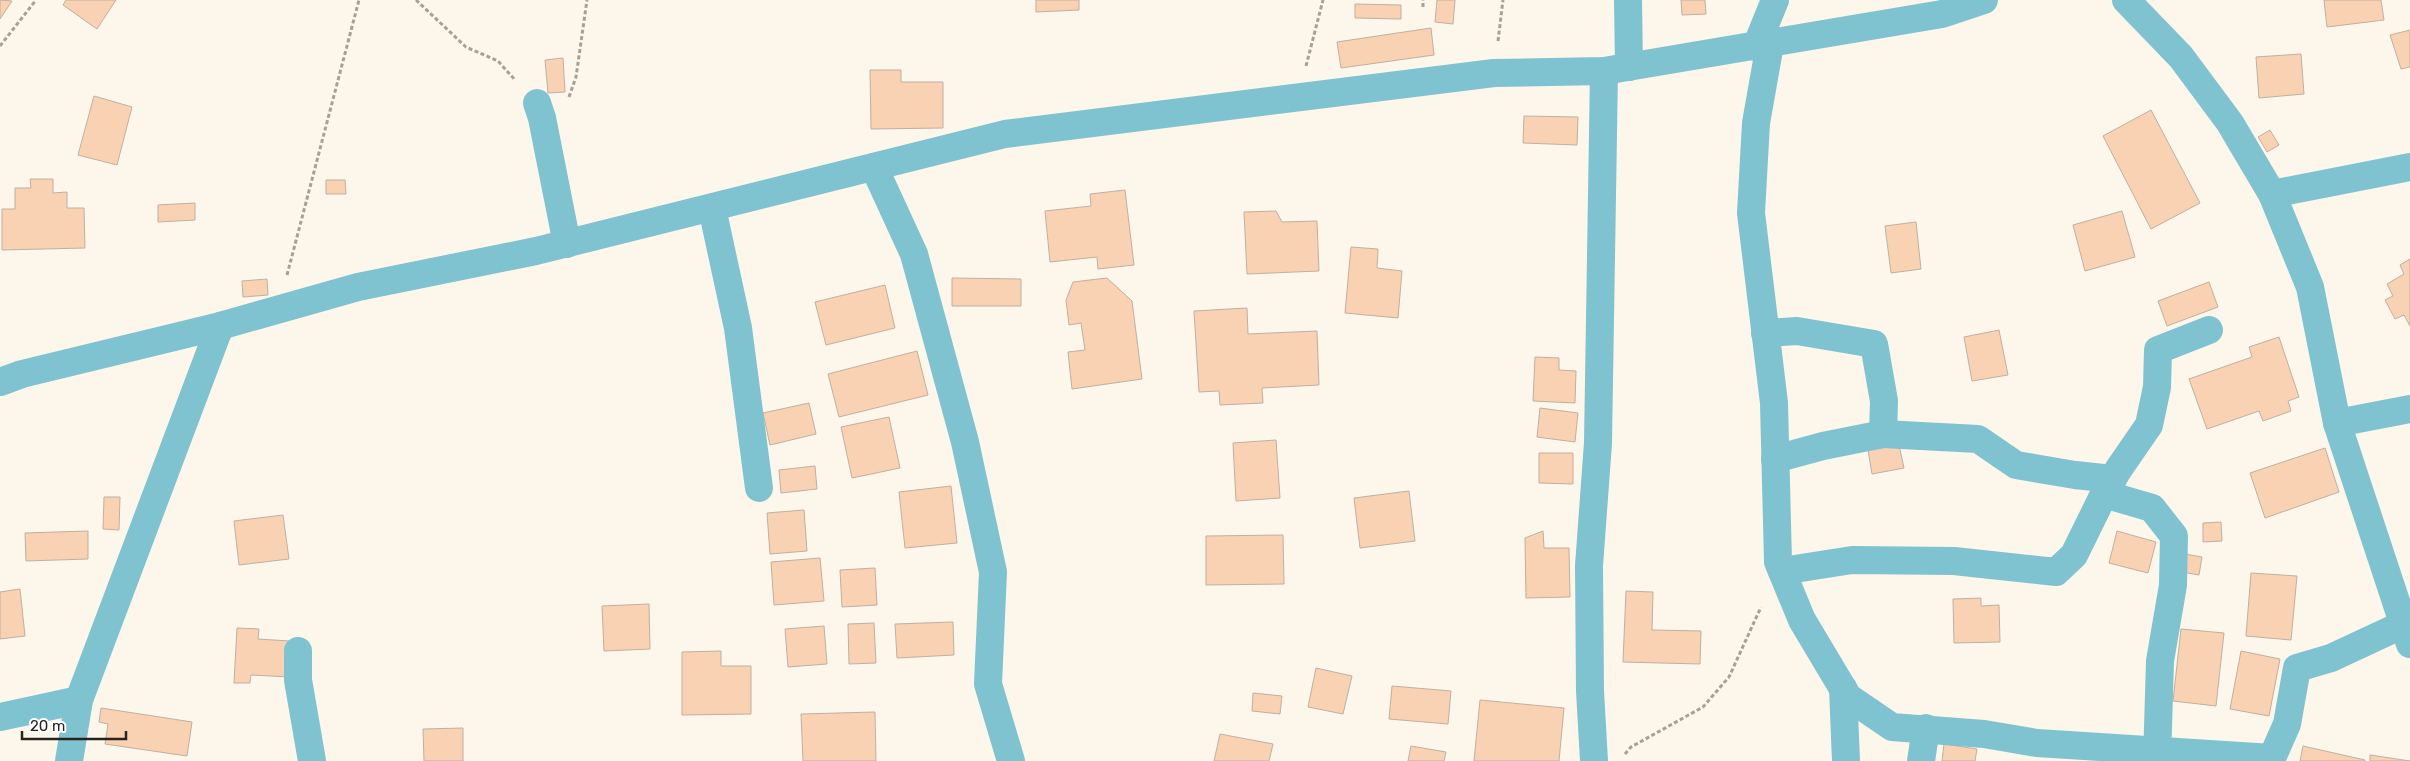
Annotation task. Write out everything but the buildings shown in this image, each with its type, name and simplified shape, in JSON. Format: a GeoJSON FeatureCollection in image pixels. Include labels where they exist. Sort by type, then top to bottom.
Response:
{"type":"FeatureCollection","features":[{"type":"Feature","properties":{"kind":"street"},"geometry":{"type":"LineString","coordinates":[[1594,761],[1590,690],[1589,566],[1598,443],[1616,69],[1628,0]]}},
{"type":"Feature","properties":{"kind":"street"},"geometry":{"type":"LineString","coordinates":[[1775,0],[1763,45],[1751,213],[1774,403],[1778,562],[1802,620],[1848,696],[1892,727],[1926,728],[1984,734],[2037,743],[2158,756],[2272,758],[2287,724],[2297,668],[2407,634],[2337,423],[2310,287],[2272,194],[2230,123],[2181,57],[2126,0]]}},
{"type":"Feature","properties":{"kind":"street"},"geometry":{"type":"LineString","coordinates":[[0,382],[22,374],[220,326],[358,287],[568,244],[1005,134],[1494,73],[1616,69],[1942,14],[1984,0]]}},
{"type":"Feature","properties":{"kind":"street"},"geometry":{"type":"LineString","coordinates":[[537,103],[542,118],[568,244]]}},
{"type":"Feature","properties":{"kind":"street"},"geometry":{"type":"LineString","coordinates":[[874,167],[914,254],[965,442],[993,572],[988,684],[1011,761]]}},
{"type":"Feature","properties":{"kind":"street"},"geometry":{"type":"LineString","coordinates":[[2272,194],[2410,167]]}},
{"type":"Feature","properties":{"kind":"street"},"geometry":{"type":"LineString","coordinates":[[712,208],[738,328],[759,488]]}},
{"type":"Feature","properties":{"kind":"street"},"geometry":{"type":"LineString","coordinates":[[69,761],[79,700],[220,326]]}},
{"type":"Feature","properties":{"kind":"street"},"geometry":{"type":"LineString","coordinates":[[1782,571],[1852,560],[1870,560],[1954,561],[2056,572],[2074,555],[2109,486],[2150,425],[2157,387],[2158,350],[2210,330]]}},
{"type":"Feature","properties":{"kind":"street"},"geometry":{"type":"LineString","coordinates":[[1765,333],[1797,331],[1874,344],[1884,401],[1882,434]]}},
{"type":"Feature","properties":{"kind":"street"},"geometry":{"type":"LineString","coordinates":[[2337,423],[2410,409]]}},
{"type":"Feature","properties":{"kind":"street"},"geometry":{"type":"LineString","coordinates":[[1775,459],[1823,446],[1882,434],[1978,440],[2016,465],[2075,475],[2109,486],[2152,508],[2174,536],[2173,584],[2160,661],[2158,756]]}},
{"type":"Feature","properties":{"kind":"street"},"geometry":{"type":"LineString","coordinates":[[298,651],[298,680],[312,761]]}},
{"type":"Feature","properties":{"kind":"street"},"geometry":{"type":"LineString","coordinates":[[1843,688],[1846,761]]}},
{"type":"Feature","properties":{"kind":"street"},"geometry":{"type":"LineString","coordinates":[[0,717],[79,700]]}},
{"type":"Feature","properties":{"kind":"street"},"geometry":{"type":"LineString","coordinates":[[1921,761],[1926,728]]}},
{"type":"Feature","properties":{"kind":"path"},"geometry":{"type":"LineString","coordinates":[[0,46],[36,0]]}},
{"type":"Feature","properties":{"kind":"path"},"geometry":{"type":"LineString","coordinates":[[278,309],[359,0]]}},
{"type":"Feature","properties":{"kind":"path"},"geometry":{"type":"LineString","coordinates":[[416,0],[466,47],[498,61],[537,103],[568,100],[576,77],[588,0]]}},
{"type":"Feature","properties":{"kind":"path"},"geometry":{"type":"LineString","coordinates":[[1298,98],[1323,0]]}},
{"type":"Feature","properties":{"kind":"path"},"geometry":{"type":"LineString","coordinates":[[1423,0],[1423,6]]}},
{"type":"Feature","properties":{"kind":"path"},"geometry":{"type":"LineString","coordinates":[[1494,73],[1503,0]]}},
{"type":"Feature","properties":{"kind":"path"},"geometry":{"type":"LineString","coordinates":[[1620,761],[1631,747],[1704,707],[1729,677],[1758,612],[1782,571]]}}]}
